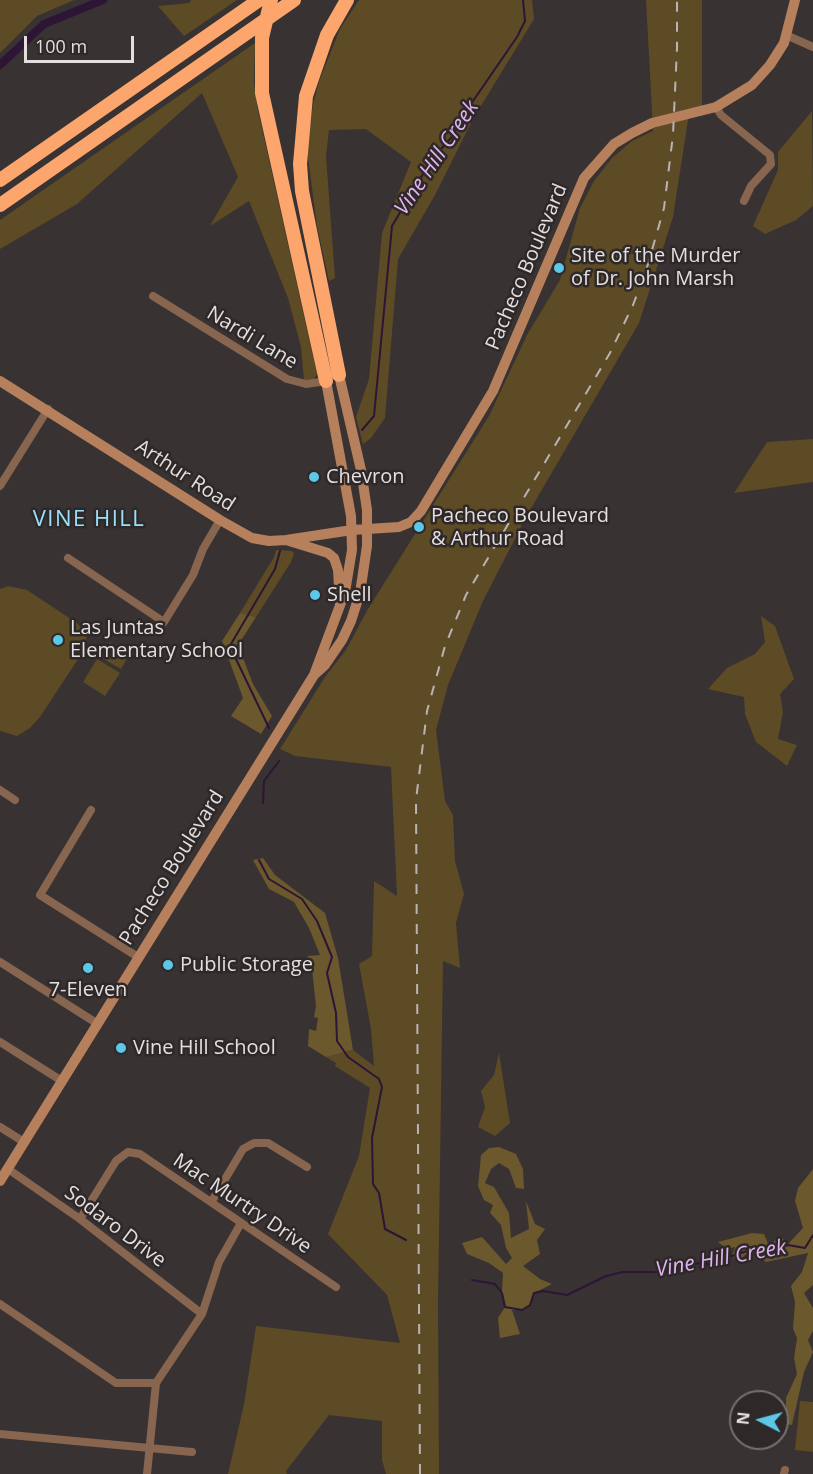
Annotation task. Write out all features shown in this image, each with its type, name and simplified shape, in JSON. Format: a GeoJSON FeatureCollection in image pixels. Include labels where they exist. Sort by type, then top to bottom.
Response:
{"type":"FeatureCollection","features":[{"type":"Feature","properties":{"kind":"highway"},"geometry":{"type":"LineString","coordinates":[[0,180],[259,0]]}},
{"type":"Feature","properties":{"kind":"highway"},"geometry":{"type":"LineString","coordinates":[[271,0],[261,38],[262,93],[333,378]]}},
{"type":"Feature","properties":{"kind":"highway"},"geometry":{"type":"LineString","coordinates":[[0,205],[294,0]]}},
{"type":"Feature","properties":{"kind":"highway"},"geometry":{"type":"LineString","coordinates":[[333,378],[302,191],[300,164],[302,128],[309,85],[327,34],[347,0]]}},
{"type":"Feature","properties":{"kind":"main road","name":"Pacheco Boulevard"},"geometry":{"type":"LineString","coordinates":[[368,529],[399,527],[411,522],[421,511],[468,436],[494,391],[584,178],[614,144],[632,133],[652,123],[716,107],[752,85],[770,65],[786,35],[795,0]]}},
{"type":"Feature","properties":{"kind":"main road","name":"Pacheco Boulevard"},"geometry":{"type":"LineString","coordinates":[[314,675],[331,657],[351,621],[360,593],[368,529],[357,448],[333,378]]}},
{"type":"Feature","properties":{"kind":"main road","name":"Pacheco Boulevard"},"geometry":{"type":"LineString","coordinates":[[0,1181],[314,675],[340,606],[350,570],[352,530],[333,378]]}},
{"type":"Feature","properties":{"kind":"main road","name":"Arthur Road"},"geometry":{"type":"LineString","coordinates":[[0,381],[252,538],[269,541],[286,540],[368,529]]}},
{"type":"Feature","properties":{"kind":"main road"},"geometry":{"type":"LineString","coordinates":[[286,540],[328,553],[334,558],[338,570],[340,606]]}},
{"type":"Feature","properties":{"kind":"street"},"geometry":{"type":"LineString","coordinates":[[786,35],[813,47]]}},
{"type":"Feature","properties":{"kind":"street"},"geometry":{"type":"LineString","coordinates":[[716,107],[721,115],[770,155],[771,164],[751,186],[744,201]]}},
{"type":"Feature","properties":{"kind":"street","name":"Nardi Lane"},"geometry":{"type":"LineString","coordinates":[[153,296],[287,379],[306,384],[333,378]]}},
{"type":"Feature","properties":{"kind":"street"},"geometry":{"type":"LineString","coordinates":[[0,486],[48,409]]}},
{"type":"Feature","properties":{"kind":"street"},"geometry":{"type":"LineString","coordinates":[[68,558],[164,622],[193,575],[203,549],[220,520]]}},
{"type":"Feature","properties":{"kind":"street"},"geometry":{"type":"LineString","coordinates":[[0,790],[15,800]]}},
{"type":"Feature","properties":{"kind":"street"},"geometry":{"type":"LineString","coordinates":[[91,810],[40,895],[138,957]]}},
{"type":"Feature","properties":{"kind":"street"},"geometry":{"type":"LineString","coordinates":[[0,962],[98,1024]]}},
{"type":"Feature","properties":{"kind":"street"},"geometry":{"type":"LineString","coordinates":[[0,1042],[62,1081]]}},
{"type":"Feature","properties":{"kind":"street"},"geometry":{"type":"LineString","coordinates":[[0,1127],[24,1142]]}},
{"type":"Feature","properties":{"kind":"street"},"geometry":{"type":"LineString","coordinates":[[212,1201],[243,1149],[254,1143],[268,1143],[308,1167]]}},
{"type":"Feature","properties":{"kind":"street","name":"Mac Murtry Drive"},"geometry":{"type":"LineString","coordinates":[[80,1219],[116,1161],[128,1152],[140,1154],[336,1287]]}},
{"type":"Feature","properties":{"kind":"street","name":"Sodaro Drive"},"geometry":{"type":"LineString","coordinates":[[8,1169],[80,1219],[201,1314]]}},
{"type":"Feature","properties":{"kind":"street"},"geometry":{"type":"LineString","coordinates":[[147,1474],[156,1383],[201,1314],[219,1262],[241,1223]]}},
{"type":"Feature","properties":{"kind":"street"},"geometry":{"type":"LineString","coordinates":[[0,1304],[116,1383],[156,1383]]}},
{"type":"Feature","properties":{"kind":"street"},"geometry":{"type":"LineString","coordinates":[[0,1434],[192,1452]]}},
{"type":"Feature","properties":{"kind":"shaded area"},"geometry":{"type":"Polygon","coordinates":[[[0,0],[74,0],[37,16],[0,53],[0,0]]]}},
{"type":"Feature","properties":{"kind":"shaded area"},"geometry":{"type":"Polygon","coordinates":[[[191,0],[237,0],[184,36],[158,6],[189,3],[191,0]]]}},
{"type":"Feature","properties":{"kind":"shaded area"},"geometry":{"type":"Polygon","coordinates":[[[359,0],[532,0],[534,19],[473,119],[435,195],[398,259],[385,418],[371,438],[363,444],[356,417],[369,379],[382,233],[411,162],[366,129],[329,130],[326,156],[335,278],[329,281],[317,226],[307,150],[313,104],[320,79],[340,29],[359,0]]]}},
{"type":"Feature","properties":{"kind":"shaded area"},"geometry":{"type":"Polygon","coordinates":[[[646,0],[702,0],[702,111],[689,114],[673,217],[639,323],[526,517],[483,601],[448,685],[436,730],[445,801],[453,815],[455,861],[464,894],[456,923],[460,968],[443,961],[438,1302],[439,1474],[386,1474],[382,1460],[382,1421],[329,1415],[286,1471],[287,1474],[228,1474],[244,1404],[256,1326],[400,1343],[387,1295],[328,1234],[359,1156],[370,1088],[335,1066],[336,1063],[326,1057],[353,1050],[374,1066],[371,1029],[359,964],[372,956],[374,881],[397,896],[391,767],[295,756],[280,749],[325,677],[346,650],[368,609],[489,416],[527,335],[560,280],[580,208],[594,181],[612,158],[632,141],[653,131],[646,0]]]}},
{"type":"Feature","properties":{"kind":"shaded area"},"geometry":{"type":"Polygon","coordinates":[[[255,43],[254,83],[258,111],[317,374],[314,379],[304,380],[301,347],[288,298],[249,201],[210,226],[238,177],[202,93],[77,204],[0,249],[0,220],[255,43]]]}},
{"type":"Feature","properties":{"kind":"shaded area"},"geometry":{"type":"Polygon","coordinates":[[[812,111],[813,206],[796,220],[765,234],[753,226],[778,170],[778,152],[812,111]]]}},
{"type":"Feature","properties":{"kind":"shaded area"},"geometry":{"type":"Polygon","coordinates":[[[813,439],[813,482],[734,493],[767,442],[813,439]]]}},
{"type":"Feature","properties":{"kind":"shaded area"},"geometry":{"type":"Polygon","coordinates":[[[276,550],[292,551],[294,554],[291,562],[256,617],[240,613],[274,557],[276,550]]]}},
{"type":"Feature","properties":{"kind":"shaded area"},"geometry":{"type":"Polygon","coordinates":[[[8,586],[27,590],[77,623],[87,635],[84,650],[40,717],[30,728],[17,736],[0,731],[0,589],[8,586]]]}},
{"type":"Feature","properties":{"kind":"shaded area"},"geometry":{"type":"Polygon","coordinates":[[[240,613],[256,617],[238,645],[253,684],[272,716],[261,734],[231,716],[243,698],[222,641],[240,613]]]}},
{"type":"Feature","properties":{"kind":"shaded area"},"geometry":{"type":"Polygon","coordinates":[[[761,616],[775,626],[794,679],[780,694],[783,712],[778,739],[797,745],[787,766],[756,742],[745,714],[744,697],[708,689],[727,668],[755,654],[765,642],[761,616]]]}},
{"type":"Feature","properties":{"kind":"shaded area"},"geometry":{"type":"Polygon","coordinates":[[[110,642],[129,655],[121,669],[100,657],[110,642]]]}},
{"type":"Feature","properties":{"kind":"shaded area"},"geometry":{"type":"Polygon","coordinates":[[[97,659],[120,673],[105,696],[83,682],[97,659]]]}},
{"type":"Feature","properties":{"kind":"shaded area"},"geometry":{"type":"Polygon","coordinates":[[[263,858],[275,875],[325,913],[338,958],[353,1050],[326,1057],[308,1046],[309,1029],[316,1031],[318,1018],[314,1017],[316,1006],[312,969],[306,970],[307,959],[308,956],[320,955],[309,928],[294,902],[269,889],[253,860],[263,858]]]}},
{"type":"Feature","properties":{"kind":"shaded area"},"geometry":{"type":"Polygon","coordinates":[[[499,1053],[510,1123],[495,1136],[478,1127],[485,1107],[481,1091],[494,1075],[499,1053]]]}},
{"type":"Feature","properties":{"kind":"shaded area"},"geometry":{"type":"Polygon","coordinates":[[[499,1147],[516,1154],[523,1169],[524,1189],[516,1188],[509,1169],[499,1163],[491,1169],[485,1183],[494,1187],[509,1213],[511,1238],[529,1229],[526,1201],[535,1224],[545,1229],[537,1240],[540,1254],[523,1266],[540,1279],[552,1284],[534,1293],[530,1305],[522,1310],[512,1310],[520,1334],[500,1338],[498,1318],[505,1307],[502,1293],[503,1273],[489,1263],[467,1254],[462,1243],[482,1237],[506,1264],[512,1258],[506,1248],[501,1225],[490,1213],[493,1205],[484,1200],[478,1186],[481,1155],[489,1148],[499,1147]]]}},
{"type":"Feature","properties":{"kind":"shaded area"},"geometry":{"type":"Polygon","coordinates":[[[813,1169],[813,1285],[804,1293],[813,1308],[813,1331],[808,1340],[813,1352],[804,1372],[792,1425],[789,1424],[789,1391],[797,1374],[794,1358],[797,1338],[793,1329],[795,1302],[791,1286],[802,1272],[808,1253],[766,1262],[750,1250],[738,1262],[732,1256],[735,1247],[727,1249],[718,1242],[752,1233],[764,1234],[769,1246],[780,1236],[788,1244],[803,1228],[795,1201],[798,1188],[813,1169]]]}},
{"type":"Feature","properties":{"kind":"shaded area"},"geometry":{"type":"Polygon","coordinates":[[[800,1401],[813,1402],[813,1452],[795,1450],[800,1401]]]}},
{"type":"Feature","properties":{"kind":"waterway"},"geometry":{"type":"LineString","coordinates":[[0,65],[44,24],[103,0]]}},
{"type":"Feature","properties":{"kind":"waterway","name":"Vine Hill Creek"},"geometry":{"type":"LineString","coordinates":[[362,430],[374,416],[392,226],[432,159],[451,138],[473,101],[517,37],[525,21],[523,0]]}},
{"type":"Feature","properties":{"kind":"waterway","name":"Vine Hill Creek"},"geometry":{"type":"LineString","coordinates":[[269,728],[231,644],[275,569],[280,551]]}},
{"type":"Feature","properties":{"kind":"waterway","name":"Vine Hill Creek"},"geometry":{"type":"LineString","coordinates":[[263,803],[264,781],[279,761]]}},
{"type":"Feature","properties":{"kind":"waterway"},"geometry":{"type":"LineString","coordinates":[[259,860],[269,879],[302,899],[317,921],[332,957],[327,973],[336,1013],[337,1041],[348,1057],[379,1079],[382,1087],[372,1138],[373,1184],[379,1193],[385,1229],[406,1240]]}},
{"type":"Feature","properties":{"kind":"waterway","name":"Vine Hill Creek"},"geometry":{"type":"LineString","coordinates":[[472,1280],[495,1284],[502,1293],[505,1307],[522,1310],[530,1305],[534,1293],[543,1291],[567,1295],[606,1276],[623,1272],[674,1272],[690,1263],[708,1264],[718,1255],[732,1256],[750,1250],[775,1250],[788,1245],[805,1248],[813,1235]]}},
{"type":"Feature","properties":{"kind":"railway"},"geometry":{"type":"LineString","coordinates":[[420,1474],[416,800],[427,711],[445,646],[466,595],[610,353],[646,271],[664,208],[673,135],[677,0]]}},
{"type":"Feature","properties":{"kind":"place","name":"Site of the Murder of Dr. John Marsh"},"geometry":{"type":"Point","coordinates":[559,268]}},
{"type":"Feature","properties":{"kind":"place","name":"Chevron"},"geometry":{"type":"Point","coordinates":[314,477]}},
{"type":"Feature","properties":{"kind":"place","name":"Pacheco Boulevard & Arthur Road"},"geometry":{"type":"Point","coordinates":[419,527]}},
{"type":"Feature","properties":{"kind":"place","name":"Shell"},"geometry":{"type":"Point","coordinates":[315,595]}},
{"type":"Feature","properties":{"kind":"place","name":"Las Juntas Elementary School"},"geometry":{"type":"Point","coordinates":[58,640]}},
{"type":"Feature","properties":{"kind":"place","name":"Public Storage"},"geometry":{"type":"Point","coordinates":[168,965]}},
{"type":"Feature","properties":{"kind":"place","name":"7-Eleven"},"geometry":{"type":"Point","coordinates":[88,968]}},
{"type":"Feature","properties":{"kind":"place","name":"Vine Hill School"},"geometry":{"type":"Point","coordinates":[121,1048]}},
{"type":"Feature","properties":{"kind":"district","name":"VINE HILL"},"geometry":{"type":"Point","coordinates":[89,520]}}]}
